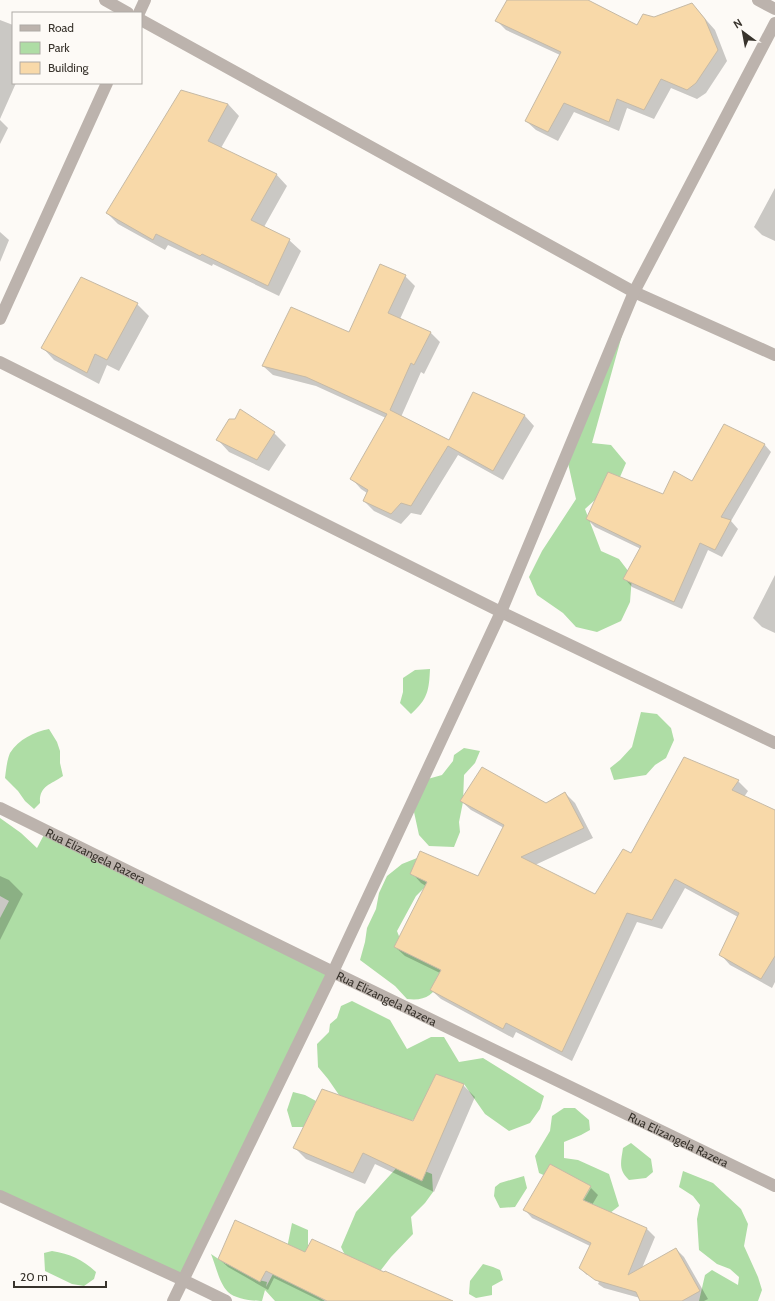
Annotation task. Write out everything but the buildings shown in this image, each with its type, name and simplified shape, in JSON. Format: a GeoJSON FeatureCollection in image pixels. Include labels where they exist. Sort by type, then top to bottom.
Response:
{"type":"FeatureCollection","features":[{"type":"Feature","properties":{"kind":"street"},"geometry":{"type":"LineString","coordinates":[[104,0],[126,12]]}},
{"type":"Feature","properties":{"kind":"street"},"geometry":{"type":"LineString","coordinates":[[139,12],[145,0]]}},
{"type":"Feature","properties":{"kind":"street"},"geometry":{"type":"LineString","coordinates":[[758,0],[775,9]]}},
{"type":"Feature","properties":{"kind":"street"},"geometry":{"type":"LineString","coordinates":[[142,21],[634,292],[775,354]]}},
{"type":"Feature","properties":{"kind":"street"},"geometry":{"type":"LineString","coordinates":[[173,1301],[333,972],[501,612],[634,292],[775,23]]}},
{"type":"Feature","properties":{"kind":"street"},"geometry":{"type":"LineString","coordinates":[[0,319],[107,84]]}},
{"type":"Feature","properties":{"kind":"street"},"geometry":{"type":"LineString","coordinates":[[0,362],[501,612],[775,743]]}},
{"type":"Feature","properties":{"kind":"street","name":"Rua Elizangela Razera"},"geometry":{"type":"LineString","coordinates":[[0,808],[333,972],[775,1186]]}},
{"type":"Feature","properties":{"kind":"street"},"geometry":{"type":"LineString","coordinates":[[0,1196],[226,1301]]}},
{"type":"Feature","properties":{"kind":"green space"},"geometry":{"type":"Polygon","coordinates":[[[634,292],[592,443],[611,445],[626,463],[620,477],[585,509],[601,551],[619,559],[632,576],[630,602],[621,621],[597,632],[576,627],[563,613],[537,595],[529,577],[542,551],[576,499],[568,463],[634,292]]]}},
{"type":"Feature","properties":{"kind":"green space"},"geometry":{"type":"Polygon","coordinates":[[[430,669],[428,689],[424,699],[417,709],[411,714],[400,703],[403,692],[403,678],[415,670],[430,669]]]}},
{"type":"Feature","properties":{"kind":"green space"},"geometry":{"type":"Polygon","coordinates":[[[641,712],[657,714],[671,728],[674,740],[666,758],[655,765],[646,775],[614,780],[610,768],[632,747],[641,712]]]}},
{"type":"Feature","properties":{"kind":"green space"},"geometry":{"type":"Polygon","coordinates":[[[49,729],[57,742],[60,751],[60,763],[63,776],[43,789],[40,797],[40,803],[34,809],[5,778],[8,759],[10,753],[22,740],[32,734],[49,729]]]}},
{"type":"Feature","properties":{"kind":"green space"},"geometry":{"type":"Polygon","coordinates":[[[464,748],[480,751],[475,763],[464,775],[463,802],[459,822],[460,832],[454,847],[429,846],[419,835],[414,812],[417,782],[442,775],[453,761],[454,755],[464,748]]]}},
{"type":"Feature","properties":{"kind":"green space"},"geometry":{"type":"Polygon","coordinates":[[[0,818],[21,833],[37,848],[46,831],[333,972],[183,1280],[0,1196],[0,918],[9,901],[0,896],[0,818]]]}},
{"type":"Feature","properties":{"kind":"green space"},"geometry":{"type":"Polygon","coordinates":[[[417,858],[429,883],[416,896],[397,931],[402,944],[439,965],[442,980],[435,990],[428,996],[419,999],[407,999],[395,986],[360,960],[367,928],[376,909],[379,893],[387,876],[402,864],[417,858]]]}},
{"type":"Feature","properties":{"kind":"green space"},"geometry":{"type":"Polygon","coordinates":[[[352,1001],[390,1020],[407,1049],[431,1037],[444,1037],[459,1062],[483,1058],[544,1096],[540,1109],[530,1123],[509,1131],[485,1114],[464,1084],[418,1118],[401,1124],[339,1095],[318,1067],[317,1044],[329,1032],[330,1024],[337,1018],[341,1006],[352,1001]]]}},
{"type":"Feature","properties":{"kind":"green space"},"geometry":{"type":"Polygon","coordinates":[[[293,1092],[305,1095],[316,1101],[304,1127],[292,1127],[287,1110],[293,1092]]]}},
{"type":"Feature","properties":{"kind":"green space"},"geometry":{"type":"Polygon","coordinates":[[[564,1108],[575,1108],[589,1120],[590,1130],[564,1142],[564,1158],[578,1160],[609,1174],[619,1206],[601,1220],[559,1182],[539,1173],[535,1156],[550,1131],[552,1116],[564,1108]]]}},
{"type":"Feature","properties":{"kind":"green space"},"geometry":{"type":"Polygon","coordinates":[[[631,1143],[651,1159],[653,1172],[646,1178],[629,1180],[623,1173],[621,1166],[623,1148],[631,1143]]]}},
{"type":"Feature","properties":{"kind":"green space"},"geometry":{"type":"Polygon","coordinates":[[[402,1162],[432,1174],[433,1192],[425,1203],[411,1217],[413,1234],[391,1257],[374,1279],[347,1259],[341,1247],[356,1212],[402,1162]]]}},
{"type":"Feature","properties":{"kind":"green space"},"geometry":{"type":"Polygon","coordinates":[[[683,1171],[713,1183],[741,1209],[748,1224],[744,1246],[758,1277],[762,1290],[758,1301],[699,1301],[705,1275],[712,1270],[738,1285],[739,1277],[730,1269],[717,1264],[699,1250],[697,1219],[700,1205],[693,1196],[679,1187],[683,1171]]]}},
{"type":"Feature","properties":{"kind":"green space"},"geometry":{"type":"Polygon","coordinates":[[[524,1176],[527,1188],[515,1207],[500,1208],[494,1196],[495,1187],[500,1183],[524,1176]]]}},
{"type":"Feature","properties":{"kind":"green space"},"geometry":{"type":"Polygon","coordinates":[[[292,1223],[308,1230],[308,1247],[314,1294],[325,1301],[275,1301],[265,1290],[262,1301],[254,1301],[239,1298],[228,1292],[220,1279],[211,1254],[226,1264],[241,1262],[255,1279],[267,1282],[266,1287],[287,1248],[292,1223]]]}},
{"type":"Feature","properties":{"kind":"green space"},"geometry":{"type":"Polygon","coordinates":[[[52,1251],[81,1260],[96,1272],[94,1279],[84,1286],[72,1284],[45,1271],[44,1253],[52,1251]]]}},
{"type":"Feature","properties":{"kind":"green space"},"geometry":{"type":"Polygon","coordinates":[[[483,1264],[500,1270],[503,1280],[492,1286],[492,1295],[476,1298],[469,1294],[470,1281],[483,1264]]]}}]}
